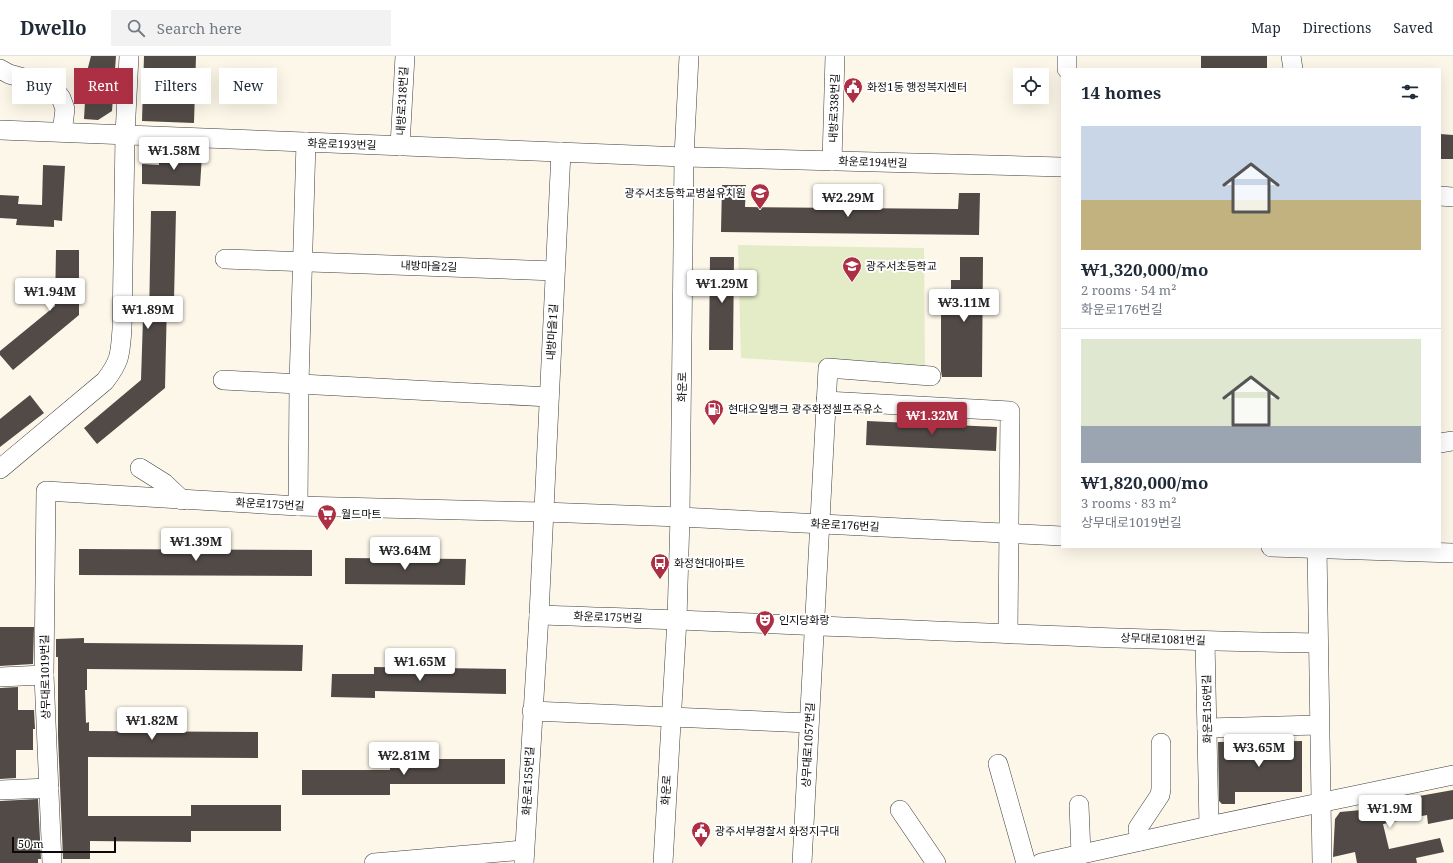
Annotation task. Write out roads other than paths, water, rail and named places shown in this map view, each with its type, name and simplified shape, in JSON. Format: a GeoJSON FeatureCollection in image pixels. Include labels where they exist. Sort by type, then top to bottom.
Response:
{"type":"FeatureCollection","features":[{"type":"Feature","properties":{"kind":"street"},"geometry":{"type":"LineString","coordinates":[[0,469],[104,381],[113,370],[119,358],[122,329],[125,135],[129,56]]}},
{"type":"Feature","properties":{"kind":"street","name":"내방로318번길"},"geometry":{"type":"LineString","coordinates":[[400,146],[405,56]]}},
{"type":"Feature","properties":{"kind":"street","name":"화운로"},"geometry":{"type":"LineString","coordinates":[[663,863],[670,718],[677,619],[680,517],[684,157],[689,56]]}},
{"type":"Feature","properties":{"kind":"street","name":"내방로338번길"},"geometry":{"type":"LineString","coordinates":[[832,161],[835,56]]}},
{"type":"Feature","properties":{"kind":"street"},"geometry":{"type":"LineString","coordinates":[[1067,68],[1068,56]]}},
{"type":"Feature","properties":{"kind":"street"},"geometry":{"type":"LineString","coordinates":[[1291,56],[1293,68]]}},
{"type":"Feature","properties":{"kind":"street"},"geometry":{"type":"LineString","coordinates":[[0,69],[9,74],[52,86],[61,98],[64,109],[63,125]]}},
{"type":"Feature","properties":{"kind":"street","name":"화운로193번길"},"geometry":{"type":"LineString","coordinates":[[0,130],[684,157]]}},
{"type":"Feature","properties":{"kind":"street"},"geometry":{"type":"LineString","coordinates":[[298,506],[299,384],[306,142]]}},
{"type":"Feature","properties":{"kind":"street","name":"내방마을1길"},"geometry":{"type":"LineString","coordinates":[[543,512],[561,152]]}},
{"type":"Feature","properties":{"kind":"street","name":"화운로194번길"},"geometry":{"type":"LineString","coordinates":[[684,157],[1061,167]]}},
{"type":"Feature","properties":{"kind":"street"},"geometry":{"type":"LineString","coordinates":[[1441,196],[1453,197]]}},
{"type":"Feature","properties":{"kind":"street","name":"내방마을2길"},"geometry":{"type":"LineString","coordinates":[[225,259],[555,271]]}},
{"type":"Feature","properties":{"kind":"street","name":"상무대로1057번길"},"geometry":{"type":"LineString","coordinates":[[802,863],[828,368],[931,376]]}},
{"type":"Feature","properties":{"kind":"street"},"geometry":{"type":"LineString","coordinates":[[222,380],[549,397]]}},
{"type":"Feature","properties":{"kind":"street"},"geometry":{"type":"LineString","coordinates":[[814,626],[1008,634],[1010,411],[826,396]]}},
{"type":"Feature","properties":{"kind":"street"},"geometry":{"type":"LineString","coordinates":[[1441,443],[1453,441]]}},
{"type":"Feature","properties":{"kind":"street"},"geometry":{"type":"LineString","coordinates":[[140,468],[164,483],[182,500]]}},
{"type":"Feature","properties":{"kind":"street","name":"화운로175번길"},"geometry":{"type":"LineString","coordinates":[[46,491],[298,506],[680,517]]}},
{"type":"Feature","properties":{"kind":"street","name":"상무대로1019번길"},"geometry":{"type":"LineString","coordinates":[[46,491],[44,675],[52,863]]}},
{"type":"Feature","properties":{"kind":"street"},"geometry":{"type":"LineString","coordinates":[[543,512],[532,711],[809,723]]}},
{"type":"Feature","properties":{"kind":"street","name":"화운로176번길"},"geometry":{"type":"LineString","coordinates":[[680,517],[1061,536]]}},
{"type":"Feature","properties":{"kind":"street"},"geometry":{"type":"LineString","coordinates":[[1322,863],[1317,548],[1453,553]]}},
{"type":"Feature","properties":{"kind":"street","name":"화운로175번길"},"geometry":{"type":"LineString","coordinates":[[538,615],[677,619],[814,626]]}},
{"type":"Feature","properties":{"kind":"street","name":"상무대로1081번길"},"geometry":{"type":"LineString","coordinates":[[1008,634],[1205,641],[1318,643]]}},
{"type":"Feature","properties":{"kind":"street","name":"화운로156번길"},"geometry":{"type":"LineString","coordinates":[[1205,641],[1209,826]]}},
{"type":"Feature","properties":{"kind":"street"},"geometry":{"type":"LineString","coordinates":[[0,677],[44,675]]}},
{"type":"Feature","properties":{"kind":"street","name":"화운로155번길"},"geometry":{"type":"LineString","coordinates":[[374,863],[524,857],[532,711]]}},
{"type":"Feature","properties":{"kind":"street"},"geometry":{"type":"LineString","coordinates":[[1207,728],[1319,725]]}},
{"type":"Feature","properties":{"kind":"street"},"geometry":{"type":"LineString","coordinates":[[1140,841],[1138,828],[1157,800],[1161,789],[1161,743]]}},
{"type":"Feature","properties":{"kind":"street"},"geometry":{"type":"LineString","coordinates":[[998,764],[1026,863]]}},
{"type":"Feature","properties":{"kind":"street"},"geometry":{"type":"LineString","coordinates":[[1041,863],[1453,775]]}},
{"type":"Feature","properties":{"kind":"street"},"geometry":{"type":"LineString","coordinates":[[0,790],[48,788]]}},
{"type":"Feature","properties":{"kind":"street"},"geometry":{"type":"LineString","coordinates":[[1078,805],[1081,854]]}},
{"type":"Feature","properties":{"kind":"street"},"geometry":{"type":"LineString","coordinates":[[900,810],[936,863]]}},
{"type":"Feature","properties":{"kind":"place","name":"화정1동 행정복지센터"},"geometry":{"type":"Point","coordinates":[853,104]}},
{"type":"Feature","properties":{"kind":"place","name":"광주서초등학교병설유치원"},"geometry":{"type":"Point","coordinates":[760,210]}},
{"type":"Feature","properties":{"kind":"place","name":"광주서초등학교"},"geometry":{"type":"Point","coordinates":[852,283]}},
{"type":"Feature","properties":{"kind":"place","name":"현대오일뱅크 광주화정셀프주유소"},"geometry":{"type":"Point","coordinates":[714,426]}},
{"type":"Feature","properties":{"kind":"place","name":"월드마트"},"geometry":{"type":"Point","coordinates":[327,531]}},
{"type":"Feature","properties":{"kind":"place","name":"화정현대아파트"},"geometry":{"type":"Point","coordinates":[660,580]}},
{"type":"Feature","properties":{"kind":"place","name":"인지당화랑"},"geometry":{"type":"Point","coordinates":[765,637]}},
{"type":"Feature","properties":{"kind":"place","name":"광주서부경찰서 화정지구대"},"geometry":{"type":"Point","coordinates":[701,848]}}]}
